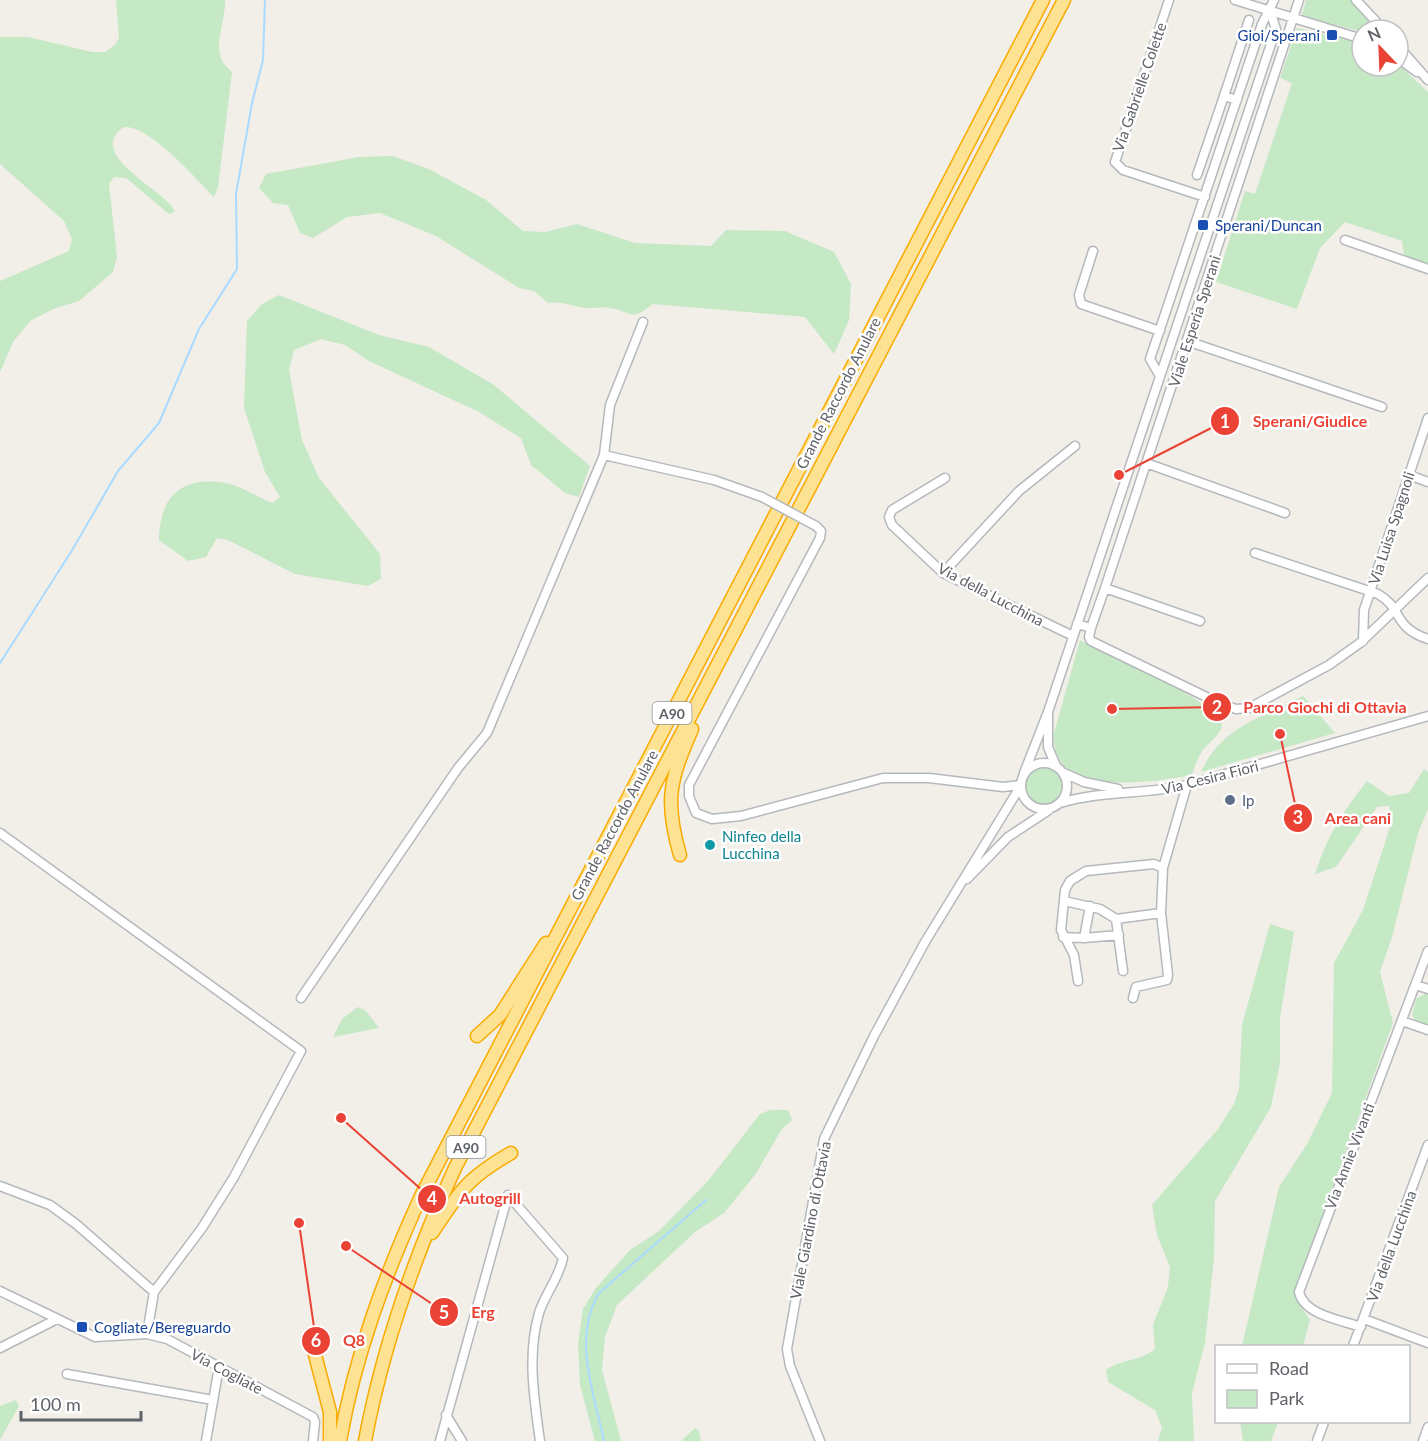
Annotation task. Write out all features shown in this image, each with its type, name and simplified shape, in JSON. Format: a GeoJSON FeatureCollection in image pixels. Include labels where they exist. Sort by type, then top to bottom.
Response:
{"type":"FeatureCollection","features":[{"type":"Feature","properties":{"kind":"highway","name":"Grande Raccordo Anulare"},"geometry":{"type":"LineString","coordinates":[[340,1441],[365,1338],[397,1250],[443,1153],[1043,0]]}},
{"type":"Feature","properties":{"kind":"highway","name":"Grande Raccordo Anulare"},"geometry":{"type":"LineString","coordinates":[[365,1441],[388,1335],[415,1259],[468,1143],[1064,0]]}},
{"type":"Feature","properties":{"kind":"highway"},"geometry":{"type":"LineString","coordinates":[[681,855],[671,812],[671,783],[723,654]]}},
{"type":"Feature","properties":{"kind":"highway"},"geometry":{"type":"LineString","coordinates":[[477,1036],[500,1015],[537,955],[558,932]]}},
{"type":"Feature","properties":{"kind":"highway"},"geometry":{"type":"LineString","coordinates":[[415,1259],[462,1187],[486,1167],[511,1153]]}},
{"type":"Feature","properties":{"kind":"highway"},"geometry":{"type":"LineString","coordinates":[[314,1351],[330,1412],[330,1441]]}},
{"type":"Feature","properties":{"kind":"street","name":"Via Gabrielle Colette"},"geometry":{"type":"LineString","coordinates":[[1169,0],[1115,157],[1116,165],[1123,170],[1205,196]]}},
{"type":"Feature","properties":{"kind":"street"},"geometry":{"type":"LineString","coordinates":[[1235,0],[1292,20],[1350,36]]}},
{"type":"Feature","properties":{"kind":"street","name":"Viale Esperia Sperani"},"geometry":{"type":"LineString","coordinates":[[1160,376],[1150,359],[1220,156],[1262,24],[1274,0]]}},
{"type":"Feature","properties":{"kind":"street","name":"Viale Esperia Sperani"},"geometry":{"type":"LineString","coordinates":[[1091,628],[1299,0]]}},
{"type":"Feature","properties":{"kind":"street"},"geometry":{"type":"LineString","coordinates":[[1356,0],[1373,18]]}},
{"type":"Feature","properties":{"kind":"street"},"geometry":{"type":"LineString","coordinates":[[1270,11],[1276,29],[1292,20]]}},
{"type":"Feature","properties":{"kind":"street"},"geometry":{"type":"LineString","coordinates":[[1197,176],[1249,20]]}},
{"type":"Feature","properties":{"kind":"street","name":"Viale Esperia Sperani"},"geometry":{"type":"LineString","coordinates":[[1024,773],[1048,712],[1276,29]]}},
{"type":"Feature","properties":{"kind":"street"},"geometry":{"type":"LineString","coordinates":[[1410,60],[1426,78]]}},
{"type":"Feature","properties":{"kind":"street"},"geometry":{"type":"LineString","coordinates":[[1410,67],[1426,78]]}},
{"type":"Feature","properties":{"kind":"street"},"geometry":{"type":"LineString","coordinates":[[1260,78],[1277,69]]}},
{"type":"Feature","properties":{"kind":"street"},"geometry":{"type":"LineString","coordinates":[[1227,86],[1240,91]]}},
{"type":"Feature","properties":{"kind":"street"},"geometry":{"type":"LineString","coordinates":[[1224,96],[1237,100]]}},
{"type":"Feature","properties":{"kind":"street"},"geometry":{"type":"LineString","coordinates":[[1221,106],[1234,110]]}},
{"type":"Feature","properties":{"kind":"street"},"geometry":{"type":"LineString","coordinates":[[1220,156],[1237,147],[1246,165]]}},
{"type":"Feature","properties":{"kind":"street"},"geometry":{"type":"LineString","coordinates":[[1192,235],[1202,250],[1219,244]]}},
{"type":"Feature","properties":{"kind":"street"},"geometry":{"type":"LineString","coordinates":[[1345,240],[1428,269]]}},
{"type":"Feature","properties":{"kind":"street"},"geometry":{"type":"LineString","coordinates":[[1093,251],[1079,295],[1081,304],[1160,331]]}},
{"type":"Feature","properties":{"kind":"street"},"geometry":{"type":"LineString","coordinates":[[301,998],[458,768],[486,733],[604,455],[610,405],[643,322]]}},
{"type":"Feature","properties":{"kind":"street"},"geometry":{"type":"LineString","coordinates":[[1187,341],[1382,407]]}},
{"type":"Feature","properties":{"kind":"street"},"geometry":{"type":"LineString","coordinates":[[1160,376],[1179,367]]}},
{"type":"Feature","properties":{"kind":"street","name":"Via Luisa Spagnoli"},"geometry":{"type":"LineString","coordinates":[[1363,641],[1363,616],[1428,418]]}},
{"type":"Feature","properties":{"kind":"street"},"geometry":{"type":"LineString","coordinates":[[1144,425],[1152,444]]}},
{"type":"Feature","properties":{"kind":"street"},"geometry":{"type":"LineString","coordinates":[[944,573],[1019,491],[1075,446]]}},
{"type":"Feature","properties":{"kind":"street"},"geometry":{"type":"LineString","coordinates":[[604,455],[714,480],[762,497],[816,526],[821,531],[820,538],[689,785],[689,796],[696,813],[711,819],[741,816],[883,778],[929,778],[1003,787],[1020,786]]}},
{"type":"Feature","properties":{"kind":"street"},"geometry":{"type":"LineString","coordinates":[[1146,463],[1286,513]]}},
{"type":"Feature","properties":{"kind":"street"},"geometry":{"type":"LineString","coordinates":[[1409,475],[1428,482]]}},
{"type":"Feature","properties":{"kind":"street","name":"Via della Lucchina"},"geometry":{"type":"LineString","coordinates":[[945,478],[892,510],[889,517],[892,525],[944,573],[1073,636]]}},
{"type":"Feature","properties":{"kind":"street"},"geometry":{"type":"LineString","coordinates":[[1116,510],[1133,501]]}},
{"type":"Feature","properties":{"kind":"street"},"geometry":{"type":"LineString","coordinates":[[1255,553],[1386,598],[1408,630],[1428,639]]}},
{"type":"Feature","properties":{"kind":"street"},"geometry":{"type":"LineString","coordinates":[[1077,624],[1091,628],[1089,637],[1091,641],[1214,701],[1239,709],[1276,695],[1329,665],[1363,641],[1428,578]]}},
{"type":"Feature","properties":{"kind":"street"},"geometry":{"type":"LineString","coordinates":[[1105,588],[1200,621]]}},
{"type":"Feature","properties":{"kind":"street","name":"Viale Esperia Sperani"},"geometry":{"type":"LineString","coordinates":[[1048,712],[1048,747],[1057,766]]}},
{"type":"Feature","properties":{"kind":"street","name":"Via Cesira Fiori"},"geometry":{"type":"LineString","coordinates":[[1060,803],[1088,795],[1157,791],[1187,785],[1428,716]]}},
{"type":"Feature","properties":{"kind":"street"},"geometry":{"type":"LineString","coordinates":[[1047,762],[1057,766],[1064,773],[1067,788],[1060,803],[1050,808],[1038,809],[1031,806],[1024,799],[1020,786],[1024,773],[1037,763],[1047,762]]}},
{"type":"Feature","properties":{"kind":"street","name":"Via Cesira Fiori"},"geometry":{"type":"LineString","coordinates":[[1064,773],[1084,782],[1130,792]]}},
{"type":"Feature","properties":{"kind":"street"},"geometry":{"type":"LineString","coordinates":[[1133,998],[1136,987],[1167,980],[1161,913],[1162,868],[1187,785]]}},
{"type":"Feature","properties":{"kind":"street","name":"Viale Giardino di Ottavia"},"geometry":{"type":"LineString","coordinates":[[820,1441],[790,1366],[788,1349],[821,1150],[880,1024],[925,942],[1020,786]]}},
{"type":"Feature","properties":{"kind":"street","name":"Viale Giardino di Ottavia"},"geometry":{"type":"LineString","coordinates":[[963,883],[1008,837],[1050,808]]}},
{"type":"Feature","properties":{"kind":"street"},"geometry":{"type":"LineString","coordinates":[[0,833],[301,1051],[234,1177],[202,1228],[154,1292],[147,1334]]}},
{"type":"Feature","properties":{"kind":"street"},"geometry":{"type":"LineString","coordinates":[[1078,981],[1074,954],[1061,930],[1064,901],[1070,881],[1086,871],[1154,864],[1162,868]]}},
{"type":"Feature","properties":{"kind":"street"},"geometry":{"type":"LineString","coordinates":[[1064,901],[1090,906],[1116,919],[1161,913]]}},
{"type":"Feature","properties":{"kind":"street"},"geometry":{"type":"LineString","coordinates":[[1084,938],[1090,906]]}},
{"type":"Feature","properties":{"kind":"street"},"geometry":{"type":"LineString","coordinates":[[1116,919],[1123,970]]}},
{"type":"Feature","properties":{"kind":"street"},"geometry":{"type":"LineString","coordinates":[[1063,937],[1119,936]]}},
{"type":"Feature","properties":{"kind":"street","name":"Via Annie Vivanti"},"geometry":{"type":"LineString","coordinates":[[1362,1323],[1310,1309],[1302,1301],[1299,1292],[1428,951]]}},
{"type":"Feature","properties":{"kind":"street"},"geometry":{"type":"LineString","coordinates":[[1416,985],[1428,989]]}},
{"type":"Feature","properties":{"kind":"street"},"geometry":{"type":"LineString","coordinates":[[1402,1021],[1428,1030]]}},
{"type":"Feature","properties":{"kind":"street","name":"Via della Lucchina"},"geometry":{"type":"LineString","coordinates":[[1354,1345],[1428,1145]]}},
{"type":"Feature","properties":{"kind":"street"},"geometry":{"type":"LineString","coordinates":[[1417,1174],[1428,1178]]}},
{"type":"Feature","properties":{"kind":"street"},"geometry":{"type":"LineString","coordinates":[[0,1186],[50,1205],[76,1224],[154,1292]]}},
{"type":"Feature","properties":{"kind":"street"},"geometry":{"type":"LineString","coordinates":[[440,1441],[508,1195],[563,1258],[539,1313],[532,1348],[532,1384],[540,1441]]}},
{"type":"Feature","properties":{"kind":"street","name":"Via Cogliate"},"geometry":{"type":"LineString","coordinates":[[0,1291],[99,1338],[147,1334],[167,1339],[313,1417],[315,1422],[313,1441]]}},
{"type":"Feature","properties":{"kind":"street"},"geometry":{"type":"LineString","coordinates":[[0,1348],[57,1319]]}},
{"type":"Feature","properties":{"kind":"street"},"geometry":{"type":"LineString","coordinates":[[1362,1323],[1428,1343]]}},
{"type":"Feature","properties":{"kind":"street"},"geometry":{"type":"LineString","coordinates":[[206,1441],[219,1367]]}},
{"type":"Feature","properties":{"kind":"street"},"geometry":{"type":"LineString","coordinates":[[67,1374],[213,1400]]}},
{"type":"Feature","properties":{"kind":"street"},"geometry":{"type":"LineString","coordinates":[[446,1415],[462,1441]]}},
{"type":"Feature","properties":{"kind":"street"},"geometry":{"type":"LineString","coordinates":[[1317,1441],[1324,1423]]}},
{"type":"Feature","properties":{"kind":"street"},"geometry":{"type":"LineString","coordinates":[[1423,1441],[1428,1427]]}},
{"type":"Feature","properties":{"kind":"green space"},"geometry":{"type":"Polygon","coordinates":[[[116,0],[225,0],[219,48],[220,57],[232,72],[218,187],[214,197],[172,154],[147,135],[124,127],[114,138],[113,149],[131,172],[169,203],[175,211],[169,214],[126,178],[114,177],[109,184],[117,257],[113,272],[79,301],[53,309],[30,321],[13,342],[0,372],[0,281],[69,251],[72,239],[64,221],[0,164],[0,37],[28,37],[92,52],[105,52],[115,45],[119,38],[116,0]]]}},
{"type":"Feature","properties":{"kind":"green space"},"geometry":{"type":"Polygon","coordinates":[[[1306,0],[1352,0],[1368,18],[1350,18],[1350,29],[1302,16],[1306,0]]]}},
{"type":"Feature","properties":{"kind":"green space"},"geometry":{"type":"Polygon","coordinates":[[[1297,28],[1350,40],[1350,78],[1410,78],[1410,75],[1428,92],[1428,265],[1404,256],[1402,241],[1345,222],[1320,248],[1297,309],[1216,282],[1245,191],[1255,194],[1292,83],[1280,78],[1297,28]]]}},
{"type":"Feature","properties":{"kind":"green space"},"geometry":{"type":"Polygon","coordinates":[[[393,156],[431,170],[486,200],[523,231],[545,232],[577,224],[635,243],[711,246],[726,230],[785,231],[834,252],[851,284],[849,320],[834,354],[805,317],[653,304],[639,313],[631,314],[606,307],[585,308],[562,303],[548,303],[534,291],[519,288],[436,236],[380,213],[347,217],[313,238],[300,233],[288,205],[273,203],[259,188],[266,174],[359,157],[393,156]]]}},
{"type":"Feature","properties":{"kind":"green space"},"geometry":{"type":"Polygon","coordinates":[[[279,295],[379,335],[429,347],[494,385],[590,466],[579,497],[565,493],[531,465],[521,438],[479,412],[369,361],[345,345],[321,339],[294,350],[289,370],[302,440],[319,478],[380,554],[381,579],[368,586],[295,574],[228,540],[217,538],[206,557],[188,561],[159,540],[160,526],[167,503],[182,488],[204,482],[219,482],[239,487],[272,503],[280,497],[265,472],[244,408],[247,321],[262,304],[279,295]]]}},
{"type":"Feature","properties":{"kind":"green space"},"geometry":{"type":"Polygon","coordinates":[[[1080,640],[1183,692],[1217,715],[1222,724],[1221,728],[1217,736],[1201,753],[1192,775],[1143,782],[1105,782],[1073,772],[1062,763],[1053,737],[1080,640]]]}},
{"type":"Feature","properties":{"kind":"green space"},"geometry":{"type":"Polygon","coordinates":[[[1303,696],[1335,733],[1201,772],[1220,744],[1244,725],[1303,696]]]}},
{"type":"Feature","properties":{"kind":"green space"},"geometry":{"type":"Polygon","coordinates":[[[1044,768],[1057,773],[1062,786],[1057,799],[1044,804],[1031,799],[1026,786],[1031,773],[1044,768]]]}},
{"type":"Feature","properties":{"kind":"green space"},"geometry":{"type":"Polygon","coordinates":[[[1424,769],[1428,772],[1428,809],[1418,833],[1392,937],[1380,972],[1393,1023],[1296,1288],[1295,1298],[1310,1320],[1303,1345],[1242,1345],[1279,1187],[1307,1144],[1332,1093],[1334,963],[1363,910],[1392,821],[1389,806],[1377,807],[1336,867],[1315,874],[1336,825],[1367,781],[1389,796],[1409,793],[1424,769]]]}},
{"type":"Feature","properties":{"kind":"green space"},"geometry":{"type":"Polygon","coordinates":[[[1270,924],[1294,932],[1280,1018],[1280,1063],[1271,1107],[1215,1201],[1214,1258],[1205,1343],[1192,1393],[1194,1441],[1158,1441],[1162,1428],[1155,1410],[1108,1382],[1106,1370],[1144,1356],[1155,1349],[1153,1325],[1168,1287],[1170,1267],[1157,1235],[1152,1205],[1218,1129],[1234,1104],[1239,1089],[1242,1025],[1270,924]]]}},
{"type":"Feature","properties":{"kind":"green space"},"geometry":{"type":"Polygon","coordinates":[[[1428,992],[1428,1027],[1417,1022],[1412,1015],[1416,999],[1428,992]]]}},
{"type":"Feature","properties":{"kind":"green space"},"geometry":{"type":"Polygon","coordinates":[[[358,1007],[366,1011],[379,1028],[333,1037],[342,1019],[358,1007]]]}},
{"type":"Feature","properties":{"kind":"green space"},"geometry":{"type":"Polygon","coordinates":[[[770,1110],[788,1110],[792,1120],[782,1129],[755,1175],[724,1213],[695,1232],[617,1305],[605,1337],[602,1370],[621,1441],[595,1441],[580,1385],[578,1344],[583,1309],[596,1288],[630,1250],[659,1231],[708,1181],[760,1114],[770,1110]]]}},
{"type":"Feature","properties":{"kind":"green space"},"geometry":{"type":"Polygon","coordinates":[[[16,1400],[19,1406],[0,1440],[0,1406],[16,1400]]]}},
{"type":"Feature","properties":{"kind":"green space"},"geometry":{"type":"Polygon","coordinates":[[[1240,1423],[1278,1423],[1271,1441],[1243,1441],[1240,1423]]]}},
{"type":"Feature","properties":{"kind":"green space"},"geometry":{"type":"Polygon","coordinates":[[[695,1428],[699,1431],[701,1441],[681,1441],[695,1428]]]}},
{"type":"Feature","properties":{"kind":"waterway"},"geometry":{"type":"LineString","coordinates":[[0,663],[71,552],[118,471],[159,423],[199,329],[237,269],[236,194],[252,103],[263,60],[265,0]]}},
{"type":"Feature","properties":{"kind":"waterway"},"geometry":{"type":"LineString","coordinates":[[604,1441],[591,1385],[586,1347],[591,1310],[599,1293],[706,1200]]}},
{"type":"Feature","properties":{"kind":"place","name":"Gioi/Sperani"},"geometry":{"type":"Point","coordinates":[1332,35]}},
{"type":"Feature","properties":{"kind":"place","name":"Sperani/Duncan"},"geometry":{"type":"Point","coordinates":[1203,225]}},
{"type":"Feature","properties":{"kind":"place","name":"Sperani/Giudice"},"geometry":{"type":"Point","coordinates":[1119,475]}},
{"type":"Feature","properties":{"kind":"place","name":"Parco Giochi di Ottavia"},"geometry":{"type":"Point","coordinates":[1112,709]}},
{"type":"Feature","properties":{"kind":"place","name":"Area cani"},"geometry":{"type":"Point","coordinates":[1280,734]}},
{"type":"Feature","properties":{"kind":"place","name":"Ip"},"geometry":{"type":"Point","coordinates":[1230,800]}},
{"type":"Feature","properties":{"kind":"place","name":"Ninfeo della Lucchina"},"geometry":{"type":"Point","coordinates":[710,845]}},
{"type":"Feature","properties":{"kind":"place","name":"Autogrill"},"geometry":{"type":"Point","coordinates":[341,1118]}},
{"type":"Feature","properties":{"kind":"place","name":"Q8"},"geometry":{"type":"Point","coordinates":[299,1223]}},
{"type":"Feature","properties":{"kind":"place","name":"Erg"},"geometry":{"type":"Point","coordinates":[346,1246]}},
{"type":"Feature","properties":{"kind":"place","name":"Cogliate/Bereguardo"},"geometry":{"type":"Point","coordinates":[82,1327]}}]}
